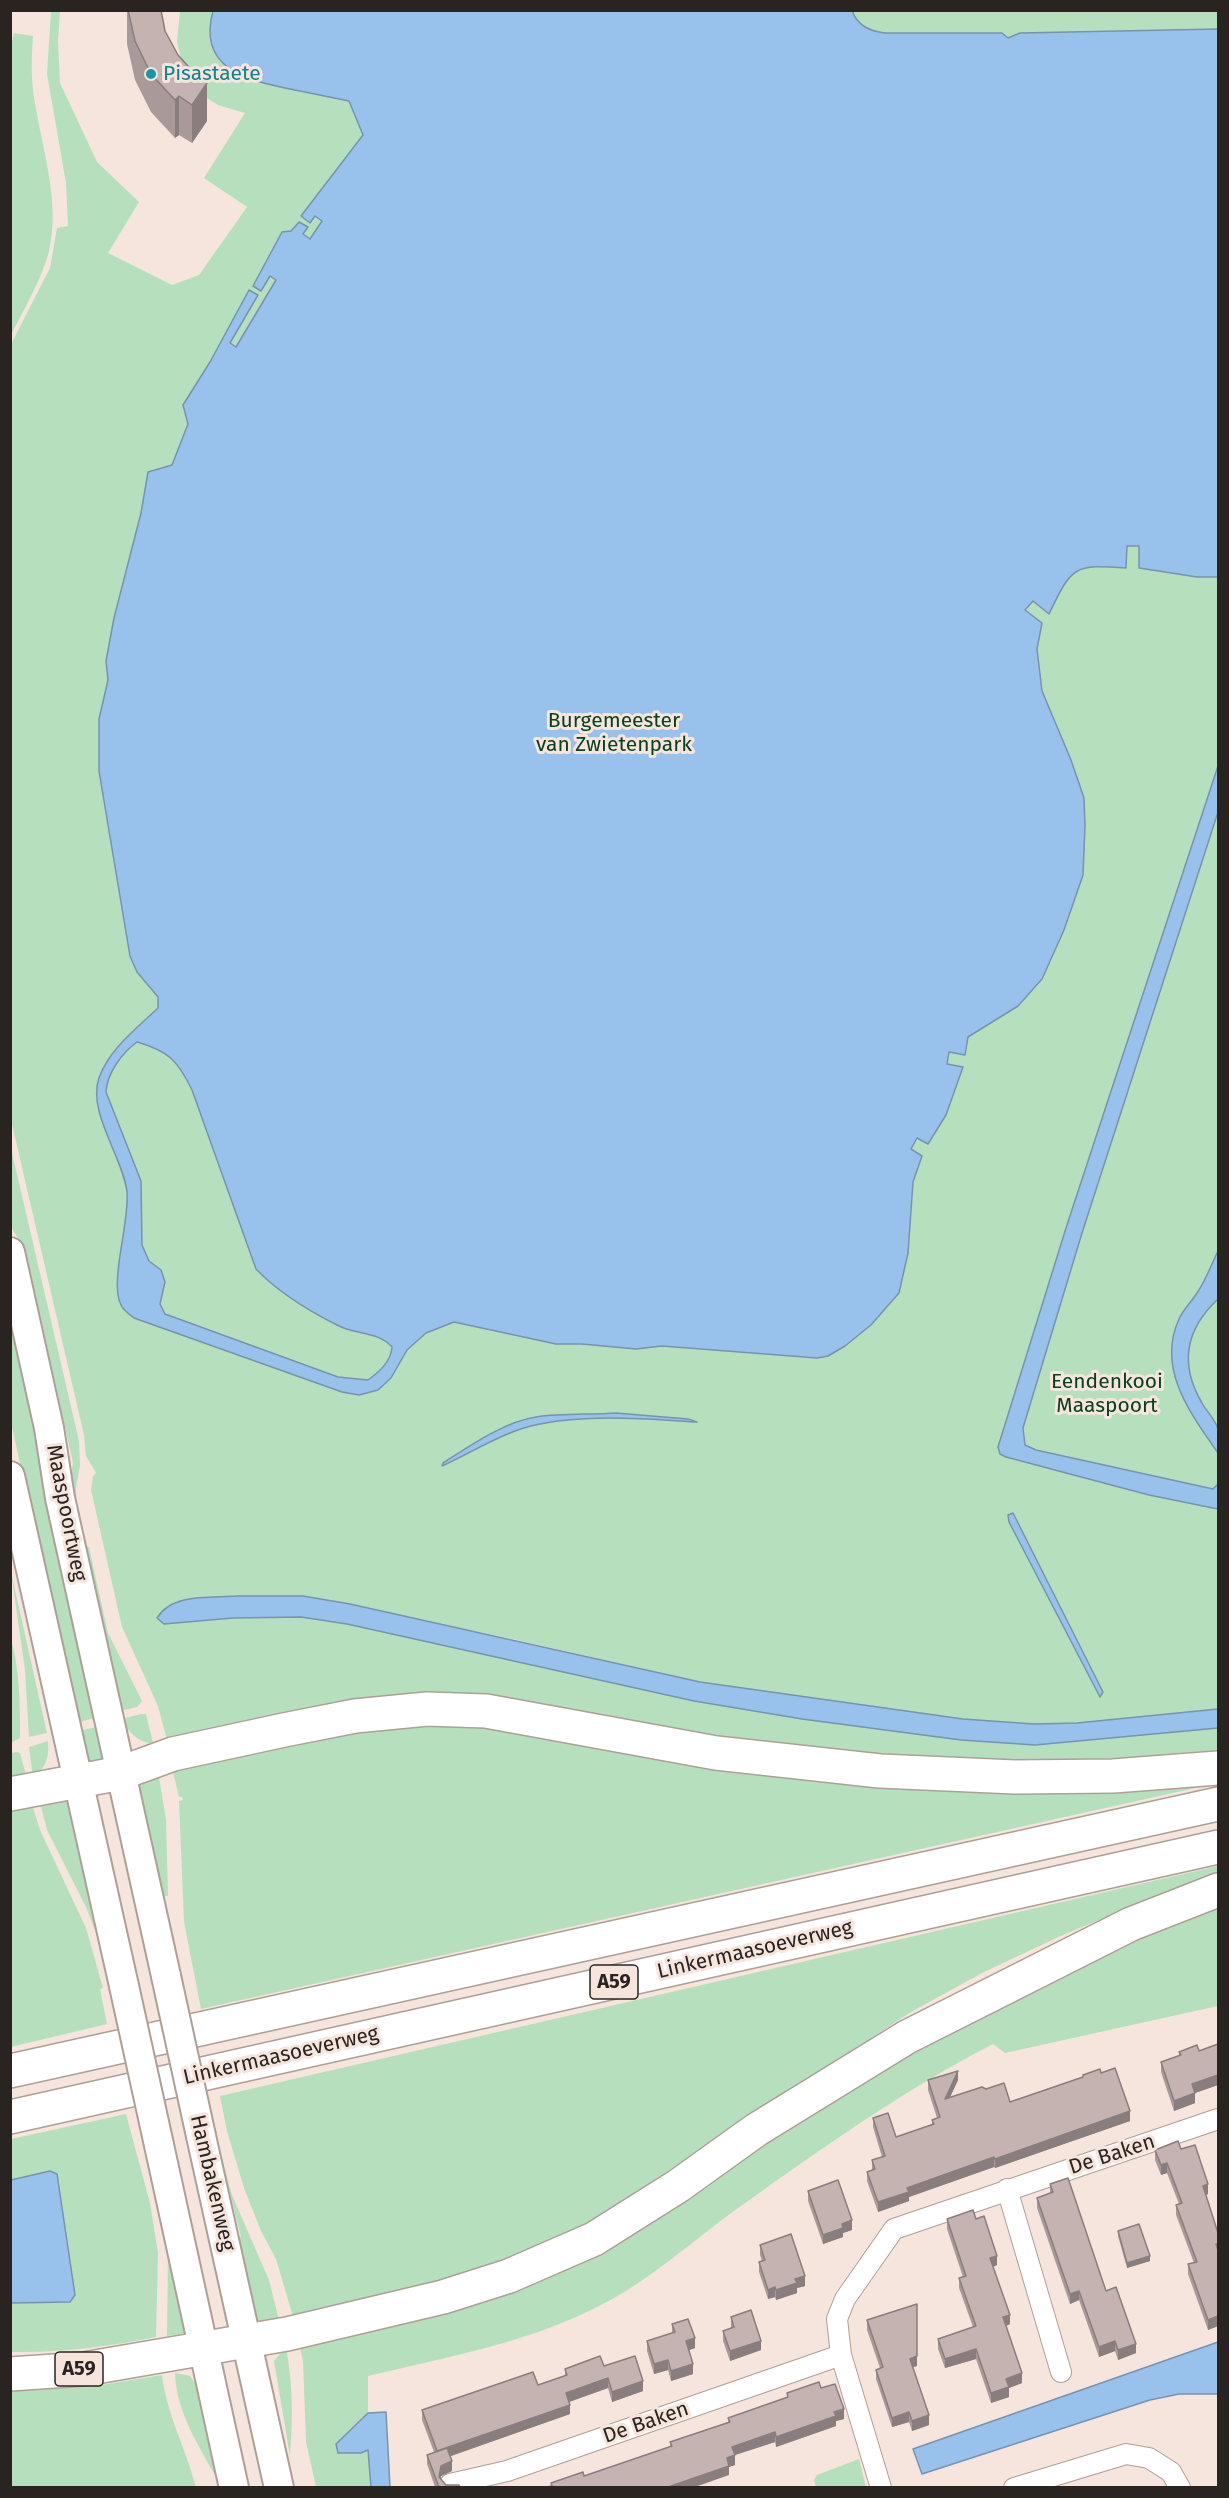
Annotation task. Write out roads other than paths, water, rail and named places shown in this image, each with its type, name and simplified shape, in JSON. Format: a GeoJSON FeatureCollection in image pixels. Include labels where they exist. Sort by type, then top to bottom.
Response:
{"type":"FeatureCollection","features":[{"type":"Feature","properties":{"kind":"highway"},"geometry":{"type":"LineString","coordinates":[[10,1794],[121,1773],[173,1754],[249,1737],[355,1716],[427,1710],[486,1711],[716,1753],[880,1771],[1037,1777],[1113,1776],[1218,1768]]}},
{"type":"Feature","properties":{"kind":"highway","name":"Linkermaasoeverweg"},"geometry":{"type":"LineString","coordinates":[[10,2071],[1218,1804]]}},
{"type":"Feature","properties":{"kind":"highway","name":"Linkermaasoeverweg"},"geometry":{"type":"LineString","coordinates":[[10,2117],[1218,1847]]}},
{"type":"Feature","properties":{"kind":"highway"},"geometry":{"type":"LineString","coordinates":[[204,2348],[287,2334],[443,2297],[509,2276],[594,2239],[678,2186],[756,2130],[907,2037],[1131,1924],[1218,1890]]}},
{"type":"Feature","properties":{"kind":"highway","name":"A59"},"geometry":{"type":"LineString","coordinates":[[10,2374],[84,2369],[204,2348]]}},
{"type":"Feature","properties":{"kind":"main road","name":"Maaspoortweg"},"geometry":{"type":"LineString","coordinates":[[10,1252],[49,1428],[60,1498],[121,1773]]}},
{"type":"Feature","properties":{"kind":"main road"},"geometry":{"type":"LineString","coordinates":[[10,1476],[79,1782]]}},
{"type":"Feature","properties":{"kind":"main road","name":"Hambakenweg"},"geometry":{"type":"LineString","coordinates":[[121,1773],[279,2487]]}},
{"type":"Feature","properties":{"kind":"main road","name":"Hambakenweg"},"geometry":{"type":"LineString","coordinates":[[79,1782],[234,2487]]}},
{"type":"Feature","properties":{"kind":"street","name":"De Baken"},"geometry":{"type":"LineString","coordinates":[[881,2487],[841,2355],[837,2319],[845,2299],[894,2229],[1007,2189],[1218,2121]]}},
{"type":"Feature","properties":{"kind":"street"},"geometry":{"type":"LineString","coordinates":[[1007,2189],[1061,2372]]}},
{"type":"Feature","properties":{"kind":"street","name":"De Baken"},"geometry":{"type":"LineString","coordinates":[[450,2484],[507,2471],[841,2355]]}},
{"type":"Feature","properties":{"kind":"street"},"geometry":{"type":"LineString","coordinates":[[1014,2487],[1126,2454],[1149,2458],[1172,2472],[1180,2487]]}},
{"type":"Feature","properties":{"kind":"water","name":"Burgemeester van Zwietenpark"},"geometry":{"type":"Polygon","coordinates":[[[852,10],[861,24],[879,32],[1002,33],[1008,38],[1020,33],[1218,29],[1218,577],[1197,577],[1139,568],[1139,546],[1127,546],[1126,568],[1085,568],[1070,577],[1049,614],[1033,601],[1025,610],[1042,623],[1037,649],[1042,691],[1084,798],[1083,875],[1064,930],[1042,979],[1018,1006],[968,1037],[965,1055],[949,1052],[947,1064],[963,1067],[946,1115],[928,1144],[917,1138],[911,1149],[922,1156],[913,1182],[908,1253],[899,1293],[871,1325],[845,1346],[828,1356],[817,1358],[662,1346],[636,1349],[556,1344],[454,1322],[426,1333],[407,1350],[391,1378],[378,1390],[359,1395],[342,1392],[134,1318],[121,1305],[117,1282],[126,1219],[127,1192],[102,1120],[97,1091],[99,1078],[109,1058],[124,1040],[158,1008],[158,997],[137,972],[130,956],[99,771],[99,719],[108,680],[106,661],[114,618],[141,513],[148,472],[172,465],[188,424],[183,405],[210,362],[249,290],[258,295],[230,343],[236,347],[276,280],[270,276],[261,291],[253,286],[282,232],[291,231],[299,222],[308,227],[303,234],[310,239],[322,221],[315,216],[310,223],[301,216],[363,135],[349,101],[258,81],[229,68],[219,59],[212,46],[210,31],[213,11],[852,10]],[[137,1042],[126,1052],[112,1071],[106,1092],[141,1181],[142,1245],[149,1261],[161,1270],[165,1282],[160,1304],[165,1314],[338,1377],[368,1380],[387,1362],[392,1347],[380,1338],[344,1328],[316,1314],[284,1293],[256,1269],[192,1090],[177,1064],[165,1053],[137,1042]]]}},
{"type":"Feature","properties":{"kind":"water"},"geometry":{"type":"Polygon","coordinates":[[[1218,766],[1218,812],[1082,1233],[1023,1428],[1025,1445],[1036,1450],[1213,1489],[1218,1484],[1218,1509],[1149,1495],[1006,1457],[1000,1454],[998,1447],[1066,1228],[1218,766]]]}},
{"type":"Feature","properties":{"kind":"water"},"geometry":{"type":"Polygon","coordinates":[[[1218,1251],[1218,1299],[1199,1322],[1189,1348],[1189,1361],[1190,1375],[1195,1389],[1217,1427],[1218,1453],[1188,1407],[1174,1373],[1172,1356],[1173,1338],[1179,1319],[1206,1278],[1218,1251]]]}},
{"type":"Feature","properties":{"kind":"water"},"geometry":{"type":"Polygon","coordinates":[[[616,1413],[688,1419],[697,1422],[599,1418],[540,1424],[502,1436],[442,1466],[443,1463],[488,1435],[524,1420],[556,1415],[616,1413]]]}},
{"type":"Feature","properties":{"kind":"water"},"geometry":{"type":"Polygon","coordinates":[[[1013,1513],[1103,1692],[1100,1697],[1009,1522],[1008,1515],[1013,1513]]]}},
{"type":"Feature","properties":{"kind":"water"},"geometry":{"type":"Polygon","coordinates":[[[303,1596],[350,1604],[700,1682],[963,1719],[1034,1724],[1077,1723],[1218,1709],[1218,1728],[1035,1745],[961,1740],[802,1719],[694,1701],[347,1624],[301,1617],[233,1618],[164,1624],[157,1618],[172,1604],[192,1598],[303,1596]]]}},
{"type":"Feature","properties":{"kind":"water"},"geometry":{"type":"Polygon","coordinates":[[[50,2171],[57,2174],[75,2295],[70,2302],[11,2303],[11,2180],[50,2171]]]}},
{"type":"Feature","properties":{"kind":"water"},"geometry":{"type":"Polygon","coordinates":[[[1218,2342],[1218,2394],[1179,2394],[1150,2400],[922,2474],[913,2449],[1218,2342]]]}},
{"type":"Feature","properties":{"kind":"water"},"geometry":{"type":"Polygon","coordinates":[[[386,2412],[390,2487],[371,2487],[368,2450],[361,2453],[338,2453],[336,2444],[368,2413],[386,2412]]]}},
{"type":"Feature","properties":{"kind":"place","name":"Pisastaete"},"geometry":{"type":"Point","coordinates":[151,74]}},
{"type":"Feature","properties":{"kind":"park label","name":"Eendenkooi Maaspoort"},"geometry":{"type":"Point","coordinates":[1107,1394]}}]}
